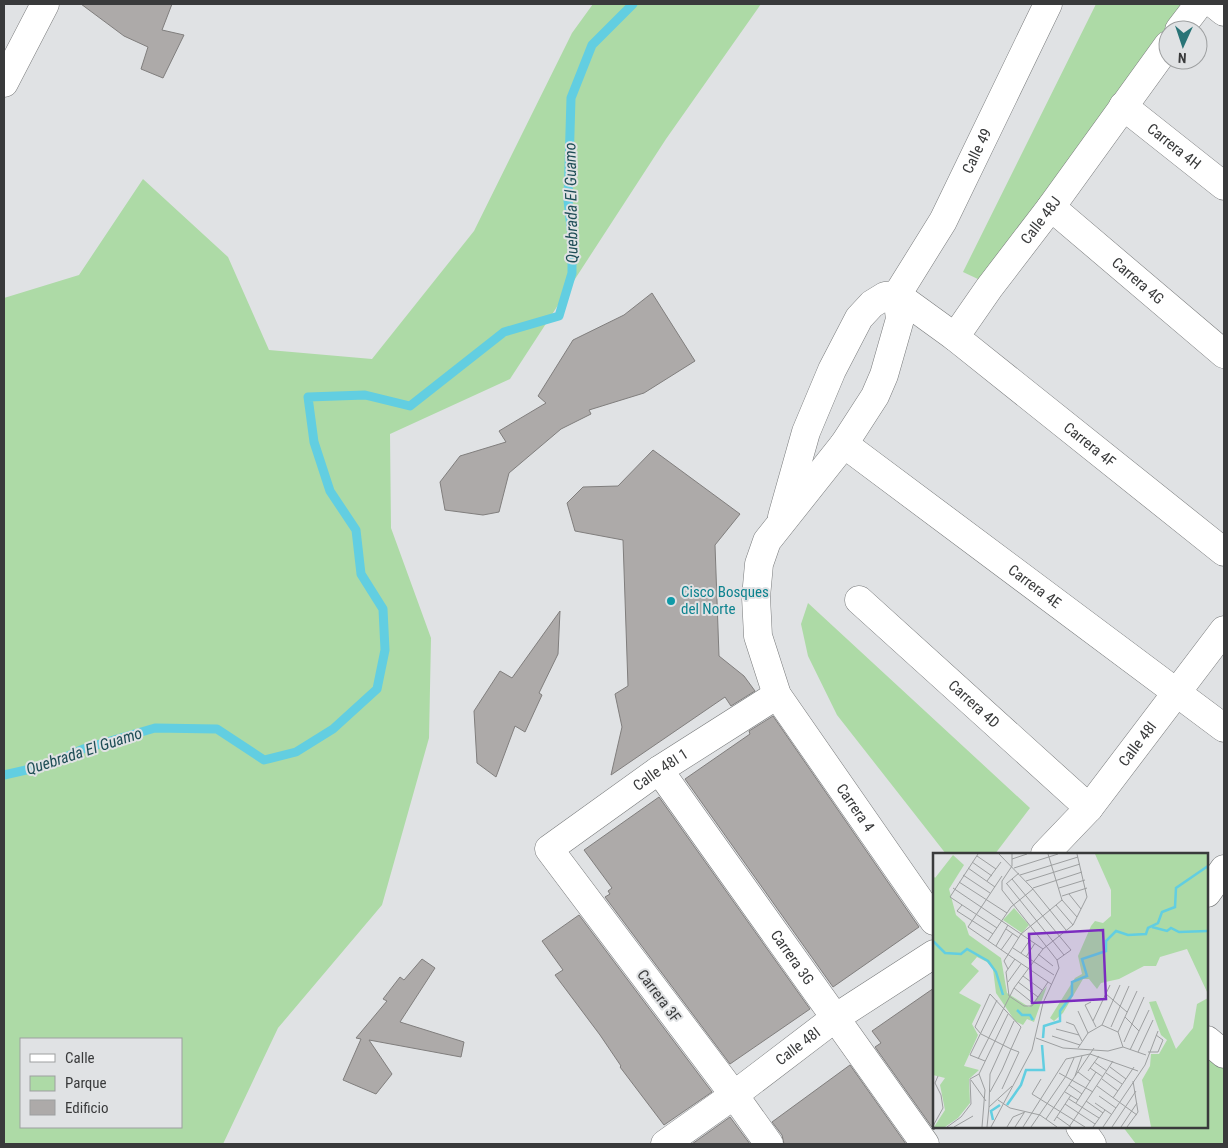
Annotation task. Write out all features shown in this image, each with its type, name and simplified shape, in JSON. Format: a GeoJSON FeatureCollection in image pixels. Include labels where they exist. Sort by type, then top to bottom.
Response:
{"type":"FeatureCollection","features":[{"type":"Feature","properties":{"kind":"street"},"geometry":{"type":"LineString","coordinates":[[4,83],[45,4]]}},
{"type":"Feature","properties":{"kind":"street","name":"Calle 49"},"geometry":{"type":"LineString","coordinates":[[897,294],[943,221],[1048,4]]}},
{"type":"Feature","properties":{"kind":"street"},"geometry":{"type":"LineString","coordinates":[[1187,20],[1199,4]]}},
{"type":"Feature","properties":{"kind":"street"},"geometry":{"type":"LineString","coordinates":[[1214,4],[1224,12]]}},
{"type":"Feature","properties":{"kind":"street","name":"Calle 48J"},"geometry":{"type":"LineString","coordinates":[[955,337],[1158,59]]}},
{"type":"Feature","properties":{"kind":"street","name":"Carrera 4H"},"geometry":{"type":"LineString","coordinates":[[1123,106],[1224,186]]}},
{"type":"Feature","properties":{"kind":"street","name":"Carrera 4G"},"geometry":{"type":"LineString","coordinates":[[1051,207],[1224,354]]}},
{"type":"Feature","properties":{"kind":"street"},"geometry":{"type":"LineString","coordinates":[[776,695],[758,636],[756,597],[759,564],[767,541],[844,444],[875,396],[884,374],[900,319],[897,294]]}},
{"type":"Feature","properties":{"kind":"street"},"geometry":{"type":"LineString","coordinates":[[780,524],[801,446],[832,370],[859,318],[872,304],[885,296],[897,294],[955,337]]}},
{"type":"Feature","properties":{"kind":"street","name":"Carrera 4F"},"geometry":{"type":"LineString","coordinates":[[955,337],[1224,552]]}},
{"type":"Feature","properties":{"kind":"street","name":"Carrera 4E"},"geometry":{"type":"LineString","coordinates":[[844,444],[1224,728]]}},
{"type":"Feature","properties":{"kind":"street","name":"Carrera 4D"},"geometry":{"type":"LineString","coordinates":[[859,600],[1089,808]]}},
{"type":"Feature","properties":{"kind":"street","name":"Calle 48I"},"geometry":{"type":"LineString","coordinates":[[1046,853],[1089,808],[1224,630]]}},
{"type":"Feature","properties":{"kind":"street","name":"Calle 48I 1"},"geometry":{"type":"LineString","coordinates":[[549,849],[659,770],[776,695]]}},
{"type":"Feature","properties":{"kind":"street","name":"Carrera 4"},"geometry":{"type":"LineString","coordinates":[[776,695],[933,920]]}},
{"type":"Feature","properties":{"kind":"street","name":"Carrera 3G"},"geometry":{"type":"LineString","coordinates":[[659,770],[926,1144]]}},
{"type":"Feature","properties":{"kind":"street","name":"Carrera 3F"},"geometry":{"type":"LineString","coordinates":[[549,849],[769,1144]]}},
{"type":"Feature","properties":{"kind":"street"},"geometry":{"type":"LineString","coordinates":[[1208,892],[1224,869]]}},
{"type":"Feature","properties":{"kind":"street","name":"Calle 48I"},"geometry":{"type":"LineString","coordinates":[[665,1144],[734,1095],[835,1018],[933,955]]}},
{"type":"Feature","properties":{"kind":"street"},"geometry":{"type":"LineString","coordinates":[[1081,1128],[1092,1144]]}},
{"type":"Feature","properties":{"kind":"green space"},"geometry":{"type":"Polygon","coordinates":[[[593,4],[761,4],[666,139],[510,379],[390,434],[391,528],[431,638],[429,738],[382,905],[278,1028],[223,1144],[4,1144],[4,298],[79,275],[143,179],[228,257],[269,350],[372,359],[474,231],[572,33],[593,4]]]}},
{"type":"Feature","properties":{"kind":"green space"},"geometry":{"type":"Polygon","coordinates":[[[1096,4],[1190,4],[1178,20],[1158,20],[1158,46],[980,280],[963,272],[1096,4]]]}},
{"type":"Feature","properties":{"kind":"green space"},"geometry":{"type":"Polygon","coordinates":[[[808,603],[1030,808],[996,853],[945,853],[837,715],[808,656],[801,624],[808,603]]]}},
{"type":"Feature","properties":{"kind":"green space"},"geometry":{"type":"Polygon","coordinates":[[[1208,1055],[1224,1067],[1224,1144],[1136,1144],[1124,1128],[1208,1128],[1208,1055]]]}},
{"type":"Feature","properties":{"kind":"building"},"geometry":{"type":"Polygon","coordinates":[[[81,4],[172,4],[162,30],[184,35],[163,78],[141,69],[148,47],[124,36],[81,4]]]}},
{"type":"Feature","properties":{"kind":"building"},"geometry":{"type":"Polygon","coordinates":[[[652,293],[695,361],[644,393],[589,410],[591,414],[561,429],[509,473],[499,512],[483,515],[445,510],[440,482],[460,456],[506,442],[499,431],[546,403],[538,396],[573,340],[624,315],[652,293]]]}},
{"type":"Feature","properties":{"kind":"building","name":"Cisco Bosques del Norte"},"geometry":{"type":"Polygon","coordinates":[[[653,450],[740,514],[715,545],[719,656],[744,676],[755,691],[731,706],[725,697],[611,775],[622,727],[615,694],[628,686],[623,540],[575,531],[567,503],[583,487],[618,486],[653,450]]]}},
{"type":"Feature","properties":{"kind":"building"},"geometry":{"type":"Polygon","coordinates":[[[560,611],[558,654],[539,693],[542,695],[525,732],[515,726],[496,777],[477,763],[474,711],[500,671],[512,678],[560,611]]]}},
{"type":"Feature","properties":{"kind":"building"},"geometry":{"type":"Polygon","coordinates":[[[773,716],[919,927],[833,987],[685,779],[750,734],[749,731],[773,716]]]}},
{"type":"Feature","properties":{"kind":"building"},"geometry":{"type":"Polygon","coordinates":[[[659,797],[810,1009],[730,1064],[605,897],[610,894],[608,891],[612,888],[584,850],[659,797]]]}},
{"type":"Feature","properties":{"kind":"building"},"geometry":{"type":"Polygon","coordinates":[[[579,915],[712,1092],[664,1125],[555,975],[563,970],[542,941],[579,915]]]}},
{"type":"Feature","properties":{"kind":"building"},"geometry":{"type":"Polygon","coordinates":[[[422,959],[435,968],[400,1022],[464,1042],[461,1057],[369,1040],[392,1074],[376,1094],[343,1080],[361,1039],[356,1038],[387,1001],[383,999],[400,977],[404,980],[422,959]]]}},
{"type":"Feature","properties":{"kind":"building"},"geometry":{"type":"Polygon","coordinates":[[[933,989],[934,1130],[875,1047],[881,1043],[872,1031],[933,989]]]}},
{"type":"Feature","properties":{"kind":"building"},"geometry":{"type":"Polygon","coordinates":[[[850,1065],[906,1144],[784,1144],[782,1135],[772,1122],[850,1065]]]}},
{"type":"Feature","properties":{"kind":"building"},"geometry":{"type":"Polygon","coordinates":[[[730,1117],[750,1144],[692,1144],[730,1117]]]}},
{"type":"Feature","properties":{"kind":"waterway","name":"Quebrada El Guamo"},"geometry":{"type":"LineString","coordinates":[[4,775],[48,765],[83,749],[155,728],[217,729],[264,760],[296,752],[333,729],[377,689],[385,650],[383,609],[361,574],[356,530],[330,491],[314,442],[308,397],[365,395],[410,406],[504,332],[559,316],[572,273],[572,238],[568,200],[571,98],[592,45],[633,4]]}},
{"type":"Feature","properties":{"kind":"place","name":"Cisco Bosques del Norte"},"geometry":{"type":"Point","coordinates":[671,601]}}]}
